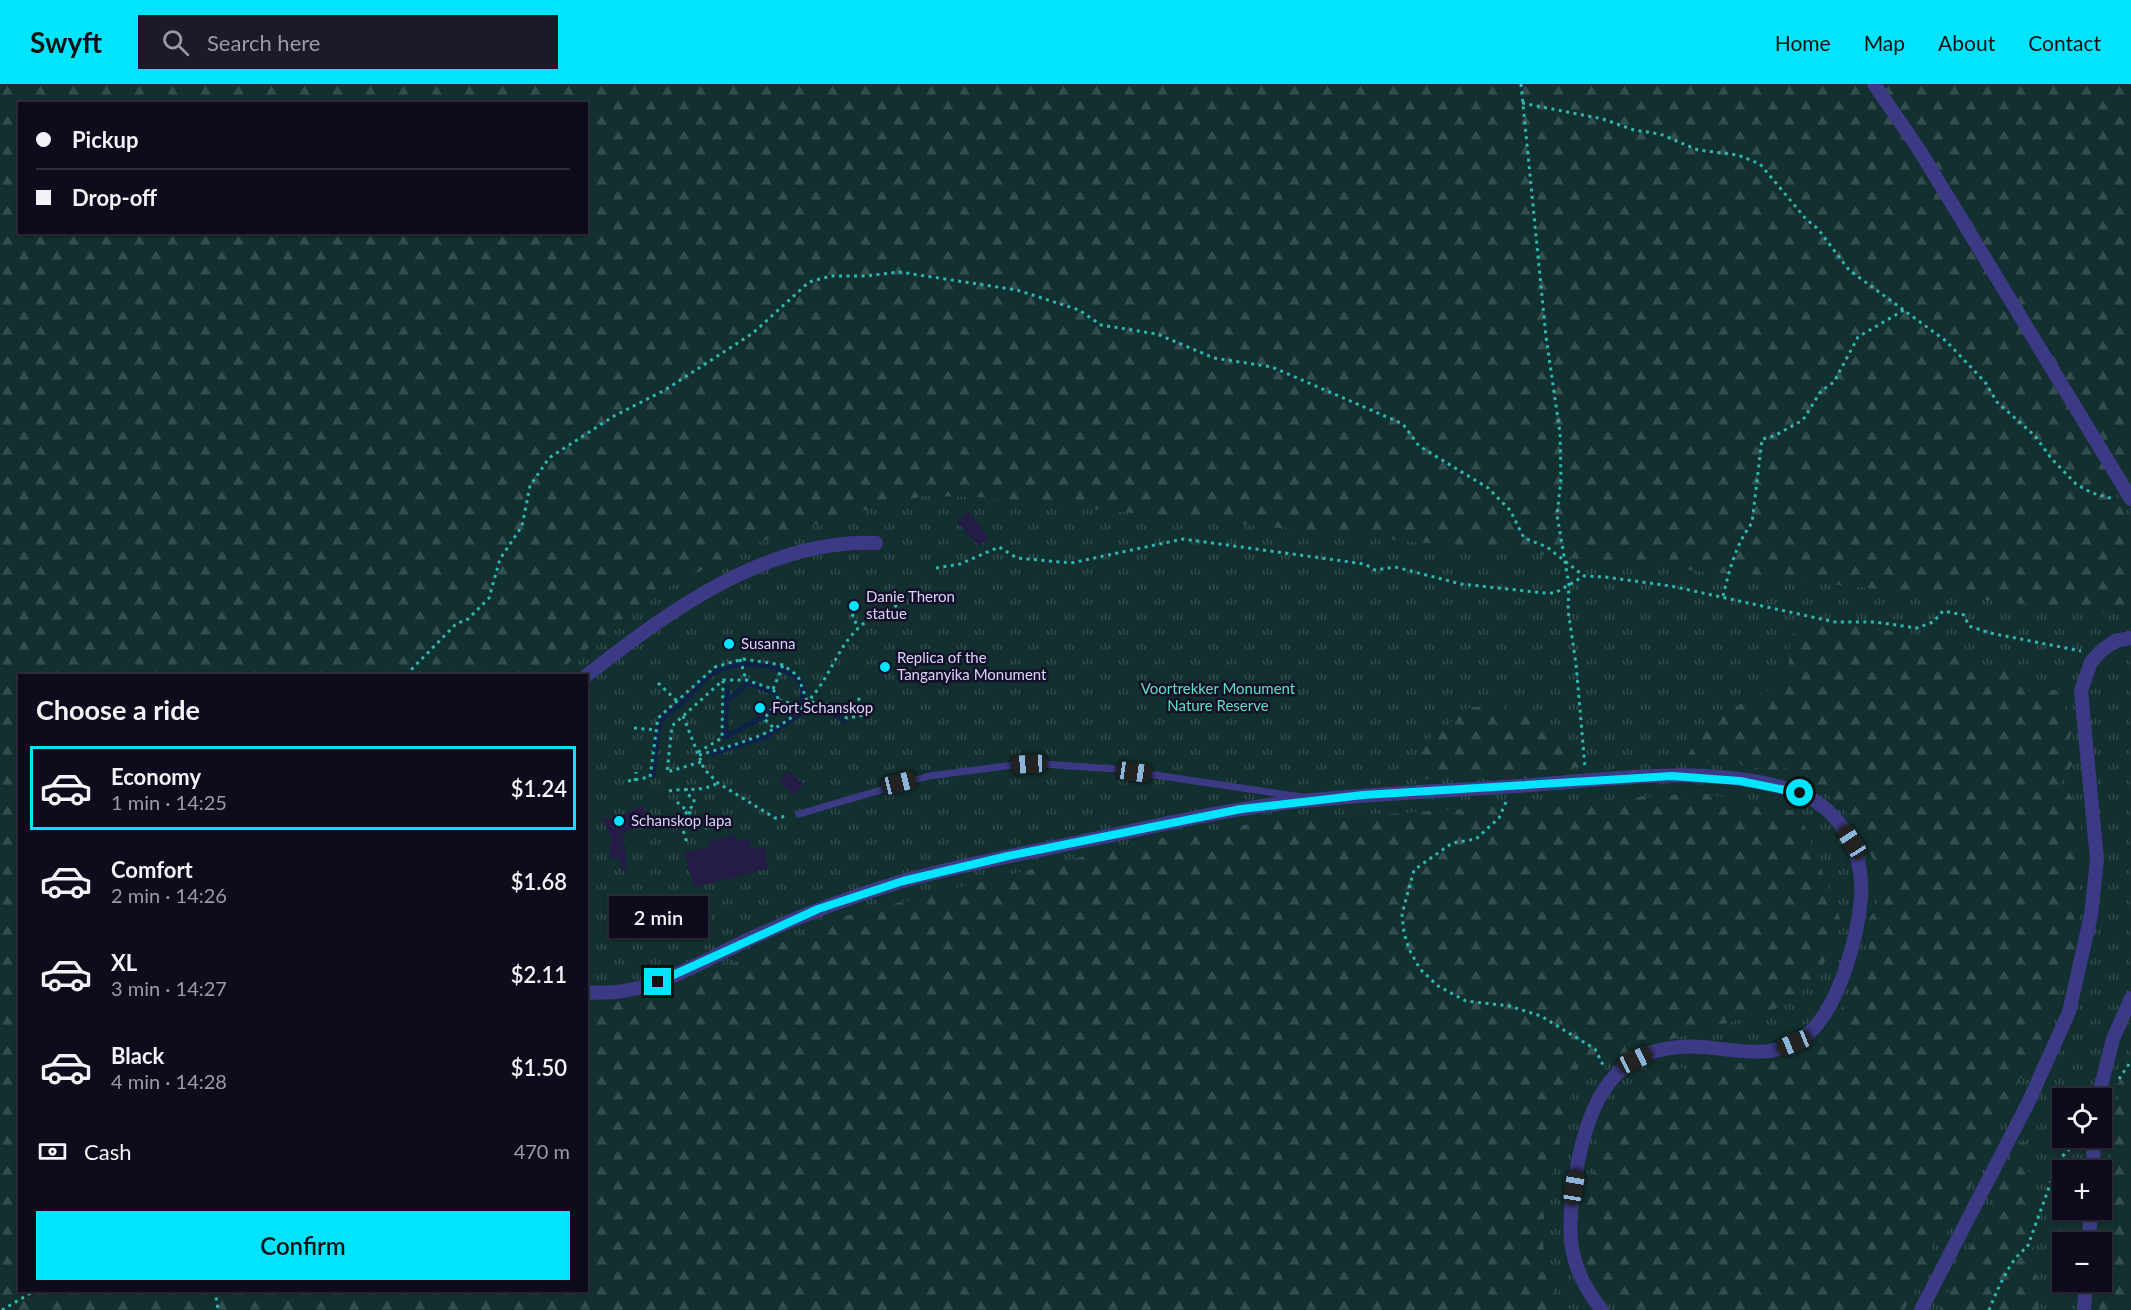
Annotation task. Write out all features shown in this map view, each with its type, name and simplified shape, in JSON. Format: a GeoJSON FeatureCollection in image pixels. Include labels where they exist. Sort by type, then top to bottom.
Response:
{"type":"FeatureCollection","features":[{"type":"Feature","properties":{"kind":"street"},"geometry":{"type":"LineString","coordinates":[[1874,84],[1920,152],[2126,500]]}},
{"type":"Feature","properties":{"kind":"street"},"geometry":{"type":"LineString","coordinates":[[588,674],[649,627],[720,584],[808,551],[857,543],[876,543]]}},
{"type":"Feature","properties":{"kind":"street"},"geometry":{"type":"LineString","coordinates":[[1921,1310],[2029,1101],[2069,1012],[2091,915],[2097,860],[2081,692],[2091,662],[2101,651],[2115,641],[2131,638]]}},
{"type":"Feature","properties":{"kind":"street"},"geometry":{"type":"LineString","coordinates":[[588,992],[620,993],[658,982],[818,909],[914,878],[1189,819],[1319,800],[1586,781],[1701,776],[1754,783],[1800,793],[1817,802],[1841,824],[1852,842],[1862,874],[1861,900],[1847,963],[1832,1000],[1809,1033],[1776,1050],[1758,1053],[1675,1047],[1653,1052],[1635,1060],[1613,1077],[1596,1099],[1586,1126],[1569,1218],[1572,1257],[1587,1291],[1602,1310]]}},
{"type":"Feature","properties":{"kind":"street"},"geometry":{"type":"LineString","coordinates":[[2101,1088],[2113,1039],[2131,998]]}},
{"type":"Feature","properties":{"kind":"street"},"geometry":{"type":"LineString","coordinates":[[2084,1310],[2085,1292]]}},
{"type":"Feature","properties":{"kind":"lane"},"geometry":{"type":"LineString","coordinates":[[799,814],[929,776],[1054,763],[1126,770],[1319,800]]}},
{"type":"Feature","properties":{"kind":"path"},"geometry":{"type":"LineString","coordinates":[[1521,84],[1546,337],[1560,433],[1561,479],[1557,515],[1569,585],[1568,610],[1576,664],[1586,781]]}},
{"type":"Feature","properties":{"kind":"path"},"geometry":{"type":"LineString","coordinates":[[1522,103],[1603,118],[1634,130],[1668,137],[1698,150],[1738,155],[1760,164],[1806,219],[1818,229],[1849,270],[1946,341],[1985,382],[1997,402],[2035,436],[2068,477],[2092,493],[2126,500]]}},
{"type":"Feature","properties":{"kind":"path"},"geometry":{"type":"LineString","coordinates":[[407,674],[456,624],[468,619],[489,598],[500,559],[522,526],[530,486],[549,458],[614,416],[665,390],[753,333],[809,282],[831,276],[866,276],[899,272],[1017,290],[1079,310],[1101,325],[1156,334],[1214,358],[1272,366],[1403,424],[1419,446],[1488,488],[1510,510],[1524,538],[1547,547],[1584,576],[1671,586],[1834,622],[1875,622],[1917,628],[1933,622],[1943,611],[1948,610],[1964,615],[1969,626],[1990,633],[2072,650],[2101,651]]}},
{"type":"Feature","properties":{"kind":"path"},"geometry":{"type":"LineString","coordinates":[[1723,597],[1744,533],[1752,523],[1762,440],[1803,420],[1821,391],[1834,382],[1858,337],[1904,310]]}},
{"type":"Feature","properties":{"kind":"path"},"geometry":{"type":"LineString","coordinates":[[936,568],[960,564],[999,547],[1017,558],[1071,563],[1183,539],[1365,564],[1375,570],[1395,567],[1461,584],[1545,593],[1555,593],[1584,576]]}},
{"type":"Feature","properties":{"kind":"path"},"geometry":{"type":"LineString","coordinates":[[699,753],[743,742],[775,729],[804,707],[838,651],[858,628],[882,610],[902,604]]}},
{"type":"Feature","properties":{"kind":"path"},"geometry":{"type":"LineString","coordinates":[[852,614],[858,628]]}},
{"type":"Feature","properties":{"kind":"path"},"geometry":{"type":"LineString","coordinates":[[628,781],[650,777],[658,718],[701,677],[715,667],[740,659],[761,659],[783,665],[798,676],[807,701]]}},
{"type":"Feature","properties":{"kind":"path"},"geometry":{"type":"LineString","coordinates":[[740,659],[746,680]]}},
{"type":"Feature","properties":{"kind":"path"},"geometry":{"type":"LineString","coordinates":[[773,689],[783,665]]}},
{"type":"Feature","properties":{"kind":"path"},"geometry":{"type":"LineString","coordinates":[[701,762],[667,772],[672,726],[723,680],[746,680],[773,689],[779,700],[804,707]]}},
{"type":"Feature","properties":{"kind":"path"},"geometry":{"type":"LineString","coordinates":[[699,753],[722,738],[723,680]]}},
{"type":"Feature","properties":{"kind":"path"},"geometry":{"type":"LineString","coordinates":[[658,683],[677,701]]}},
{"type":"Feature","properties":{"kind":"path"},"geometry":{"type":"LineString","coordinates":[[807,701],[827,705],[846,718],[866,715],[857,695]]}},
{"type":"Feature","properties":{"kind":"path"},"geometry":{"type":"LineString","coordinates":[[775,729],[764,719],[779,700]]}},
{"type":"Feature","properties":{"kind":"path"},"geometry":{"type":"LineString","coordinates":[[683,716],[704,769],[718,783],[775,818],[799,814]]}},
{"type":"Feature","properties":{"kind":"path"},"geometry":{"type":"LineString","coordinates":[[634,728],[656,730]]}},
{"type":"Feature","properties":{"kind":"path"},"geometry":{"type":"LineString","coordinates":[[635,781],[636,772]]}},
{"type":"Feature","properties":{"kind":"path"},"geometry":{"type":"LineString","coordinates":[[669,791],[686,788],[705,790],[718,783]]}},
{"type":"Feature","properties":{"kind":"path"},"geometry":{"type":"LineString","coordinates":[[686,788],[687,794],[694,799],[680,820],[681,830],[687,843]]}},
{"type":"Feature","properties":{"kind":"path"},"geometry":{"type":"LineString","coordinates":[[1507,800],[1499,818],[1476,840],[1452,843],[1414,870],[1402,914],[1409,949],[1420,969],[1438,986],[1466,1001],[1509,1006],[1541,1016],[1595,1049],[1600,1061],[1613,1077]]}},
{"type":"Feature","properties":{"kind":"path"},"geometry":{"type":"LineString","coordinates":[[677,802],[710,831]]}},
{"type":"Feature","properties":{"kind":"path"},"geometry":{"type":"LineString","coordinates":[[1989,1310],[2006,1274],[2021,1251],[2027,1248],[2059,1160],[2070,1148]]}},
{"type":"Feature","properties":{"kind":"path"},"geometry":{"type":"LineString","coordinates":[[2,1310],[33,1292]]}},
{"type":"Feature","properties":{"kind":"path"},"geometry":{"type":"LineString","coordinates":[[215,1292],[218,1310]]}},
{"type":"Feature","properties":{"kind":"green space","name":"Voortrekker Monument Nature Reserve"},"geometry":{"type":"Polygon","coordinates":[[[0,84],[2131,84],[2131,1310],[0,1310],[0,84]]]}},
{"type":"Feature","properties":{"kind":"green space","name":"Voortrekker Monument Nature Reserve"},"geometry":{"type":"Polygon","coordinates":[[[0,84],[2131,84],[2131,459],[2102,471],[2131,522],[2131,615],[976,497],[924,496],[848,514],[753,544],[665,589],[554,674],[18,674],[18,1292],[588,1292],[588,1003],[654,997],[841,917],[1145,841],[1302,816],[1387,814],[1702,793],[1799,812],[1841,921],[1819,975],[1778,1008],[1577,1067],[1544,1216],[1544,1253],[1554,1290],[1564,1310],[0,1310],[0,84]]]}},
{"type":"Feature","properties":{"kind":"green space"},"geometry":{"type":"Polygon","coordinates":[[[1819,622],[1925,635],[1960,635],[1968,669],[2013,668],[2019,683],[2039,700],[2052,690],[2065,690],[2068,719],[2073,727],[2067,747],[2074,762],[2061,781],[2080,810],[2083,867],[2079,882],[2082,902],[2073,956],[2063,973],[2057,1003],[2051,1014],[2048,1036],[2029,1063],[2028,1077],[2020,1078],[2012,1097],[1993,1116],[2000,1125],[1994,1134],[1992,1147],[1979,1165],[1969,1191],[1955,1208],[1960,1221],[1931,1244],[1934,1256],[1904,1310],[1622,1310],[1606,1291],[1598,1290],[1594,1273],[1581,1261],[1584,1232],[1587,1228],[1582,1193],[1584,1181],[1593,1174],[1598,1140],[1594,1126],[1596,1121],[1605,1118],[1616,1093],[1626,1093],[1634,1078],[1662,1054],[1685,1070],[1704,1061],[1714,1063],[1722,1059],[1735,1063],[1772,1060],[1801,1052],[1839,1018],[1844,999],[1852,989],[1852,980],[1869,949],[1869,919],[1876,908],[1879,889],[1871,877],[1875,863],[1857,828],[1847,813],[1832,798],[1798,781],[1787,766],[1779,778],[1757,767],[1748,771],[1737,760],[1729,762],[1726,767],[1701,761],[1688,768],[1683,763],[1700,735],[1709,726],[1745,701],[1774,688],[1789,665],[1790,635],[1819,622]]]}},
{"type":"Feature","properties":{"kind":"green space"},"geometry":{"type":"Polygon","coordinates":[[[1500,695],[1506,710],[1515,713],[1528,700],[1533,704],[1532,721],[1547,733],[1572,742],[1578,767],[1542,775],[1525,790],[1504,775],[1478,775],[1472,778],[1456,774],[1424,779],[1417,772],[1421,749],[1440,727],[1448,725],[1466,708],[1484,706],[1489,696],[1500,695]]]}},
{"type":"Feature","properties":{"kind":"green space"},"geometry":{"type":"Polygon","coordinates":[[[2121,1058],[2131,1058],[2131,1310],[2099,1310],[2103,1292],[2112,1292],[2112,1232],[2104,1232],[2102,1220],[2112,1220],[2112,1160],[2110,1160],[2112,1110],[2120,1100],[2112,1086],[2119,1083],[2121,1058]]]}},
{"type":"Feature","properties":{"kind":"green space"},"geometry":{"type":"Polygon","coordinates":[[[2025,1136],[2039,1310],[1939,1310],[2025,1136]]]}},
{"type":"Feature","properties":{"kind":"building"},"geometry":{"type":"Polygon","coordinates":[[[969,512],[989,538],[979,546],[957,522],[969,512]]]}},
{"type":"Feature","properties":{"kind":"building"},"geometry":{"type":"Polygon","coordinates":[[[788,771],[803,783],[795,795],[779,782],[788,771]]]}},
{"type":"Feature","properties":{"kind":"building"},"geometry":{"type":"Polygon","coordinates":[[[642,806],[649,819],[623,833],[627,870],[623,871],[618,858],[610,859],[609,844],[612,841],[602,817],[613,819],[642,806]]]}},
{"type":"Feature","properties":{"kind":"building"},"geometry":{"type":"Polygon","coordinates":[[[734,834],[736,841],[748,838],[751,849],[765,846],[767,869],[695,887],[684,853],[710,847],[708,842],[734,834]]]}},
{"type":"Feature","properties":{"kind":"waterway"},"geometry":{"type":"LineString","coordinates":[[653,776],[661,721],[706,679],[719,670],[731,666],[762,665],[778,668],[791,674],[800,683],[803,695],[798,710]]}},
{"type":"Feature","properties":{"kind":"waterway"},"geometry":{"type":"LineString","coordinates":[[726,702],[748,683],[775,693],[778,698],[767,715],[725,737],[727,687]]}},
{"type":"Feature","properties":{"kind":"waterway"},"geometry":{"type":"LineString","coordinates":[[711,754],[767,736],[809,708],[825,707],[844,721]]}},
{"type":"Feature","properties":{"kind":"place","name":"Danie Theron statue"},"geometry":{"type":"Point","coordinates":[854,606]}},
{"type":"Feature","properties":{"kind":"place","name":"Susanna"},"geometry":{"type":"Point","coordinates":[729,644]}},
{"type":"Feature","properties":{"kind":"place","name":"Replica of the Tanganyika Monument"},"geometry":{"type":"Point","coordinates":[885,667]}},
{"type":"Feature","properties":{"kind":"place","name":"Fort Schanskop"},"geometry":{"type":"Point","coordinates":[760,708]}},
{"type":"Feature","properties":{"kind":"place","name":"Schanskop lapa"},"geometry":{"type":"Point","coordinates":[619,821]}},
{"type":"Feature","properties":{"kind":"route"},"geometry":{"type":"LineString","coordinates":[[658,982],[818,909],[903,881],[1008,856],[1241,809],[1363,795],[1672,776],[1701,776],[1740,781],[1800,793]]}}]}
